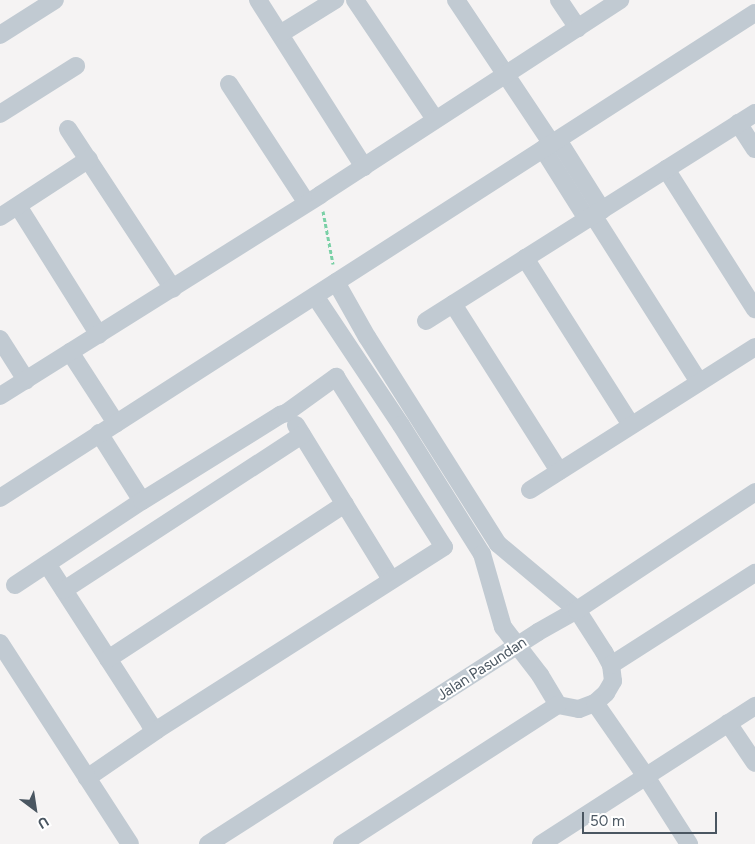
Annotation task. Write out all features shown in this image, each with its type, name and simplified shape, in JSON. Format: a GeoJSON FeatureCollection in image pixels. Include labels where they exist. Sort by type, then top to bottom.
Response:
{"type":"FeatureCollection","features":[{"type":"Feature","properties":{"kind":"street"},"geometry":{"type":"LineString","coordinates":[[0,35],[55,0]]}},
{"type":"Feature","properties":{"kind":"street"},"geometry":{"type":"LineString","coordinates":[[258,0],[364,166]]}},
{"type":"Feature","properties":{"kind":"street"},"geometry":{"type":"LineString","coordinates":[[280,34],[335,0]]}},
{"type":"Feature","properties":{"kind":"street"},"geometry":{"type":"LineString","coordinates":[[354,0],[435,119]]}},
{"type":"Feature","properties":{"kind":"street"},"geometry":{"type":"LineString","coordinates":[[456,0],[551,144],[699,382]]}},
{"type":"Feature","properties":{"kind":"street"},"geometry":{"type":"LineString","coordinates":[[559,0],[578,28]]}},
{"type":"Feature","properties":{"kind":"street"},"geometry":{"type":"LineString","coordinates":[[0,396],[314,199],[620,0]]}},
{"type":"Feature","properties":{"kind":"street"},"geometry":{"type":"LineString","coordinates":[[0,498],[755,13]]}},
{"type":"Feature","properties":{"kind":"street"},"geometry":{"type":"LineString","coordinates":[[0,114],[76,66]]}},
{"type":"Feature","properties":{"kind":"street"},"geometry":{"type":"LineString","coordinates":[[229,84],[314,199]]}},
{"type":"Feature","properties":{"kind":"street"},"geometry":{"type":"LineString","coordinates":[[426,321],[755,112]]}},
{"type":"Feature","properties":{"kind":"street"},"geometry":{"type":"LineString","coordinates":[[738,123],[755,149]]}},
{"type":"Feature","properties":{"kind":"street"},"geometry":{"type":"LineString","coordinates":[[68,129],[173,289]]}},
{"type":"Feature","properties":{"kind":"street"},"geometry":{"type":"LineString","coordinates":[[0,217],[89,160]]}},
{"type":"Feature","properties":{"kind":"street"},"geometry":{"type":"LineString","coordinates":[[666,169],[755,309]]}},
{"type":"Feature","properties":{"kind":"street"},"geometry":{"type":"LineString","coordinates":[[18,206],[99,335]]}},
{"type":"Feature","properties":{"kind":"street"},"geometry":{"type":"LineString","coordinates":[[525,258],[630,425]]}},
{"type":"Feature","properties":{"kind":"street"},"geometry":{"type":"LineString","coordinates":[[336,282],[367,337],[498,544],[577,610],[611,665],[613,681],[606,693],[595,703],[579,709],[558,705],[342,844]]}},
{"type":"Feature","properties":{"kind":"street"},"geometry":{"type":"LineString","coordinates":[[315,296],[401,425],[482,554],[503,627],[540,675],[558,705]]}},
{"type":"Feature","properties":{"kind":"street"},"geometry":{"type":"LineString","coordinates":[[453,304],[558,471]]}},
{"type":"Feature","properties":{"kind":"street"},"geometry":{"type":"LineString","coordinates":[[0,339],[26,380]]}},
{"type":"Feature","properties":{"kind":"street"},"geometry":{"type":"LineString","coordinates":[[530,490],[755,347]]}},
{"type":"Feature","properties":{"kind":"street"},"geometry":{"type":"LineString","coordinates":[[70,352],[116,423]]}},
{"type":"Feature","properties":{"kind":"street"},"geometry":{"type":"LineString","coordinates":[[15,585],[142,501],[286,413],[336,377],[444,546],[157,730],[88,778]]}},
{"type":"Feature","properties":{"kind":"street"},"geometry":{"type":"LineString","coordinates":[[286,413],[346,504],[389,576],[387,582]]}},
{"type":"Feature","properties":{"kind":"street"},"geometry":{"type":"LineString","coordinates":[[99,433],[142,501]]}},
{"type":"Feature","properties":{"kind":"street"},"geometry":{"type":"LineString","coordinates":[[64,590],[302,435]]}},
{"type":"Feature","properties":{"kind":"street","name":"Jalan Pasundan"},"geometry":{"type":"LineString","coordinates":[[208,844],[517,646],[577,610],[755,492]]}},
{"type":"Feature","properties":{"kind":"street"},"geometry":{"type":"LineString","coordinates":[[108,659],[346,504]]}},
{"type":"Feature","properties":{"kind":"street"},"geometry":{"type":"LineString","coordinates":[[47,564],[150,724],[157,730]]}},
{"type":"Feature","properties":{"kind":"street"},"geometry":{"type":"LineString","coordinates":[[611,665],[755,573]]}},
{"type":"Feature","properties":{"kind":"street"},"geometry":{"type":"LineString","coordinates":[[0,643],[130,844]]}},
{"type":"Feature","properties":{"kind":"street"},"geometry":{"type":"LineString","coordinates":[[595,703],[645,775],[689,844]]}},
{"type":"Feature","properties":{"kind":"street"},"geometry":{"type":"LineString","coordinates":[[553,841],[645,775],[755,706]]}},
{"type":"Feature","properties":{"kind":"street"},"geometry":{"type":"LineString","coordinates":[[728,723],[755,763]]}},
{"type":"Feature","properties":{"kind":"path"},"geometry":{"type":"LineString","coordinates":[[314,199],[336,282]]}}]}
